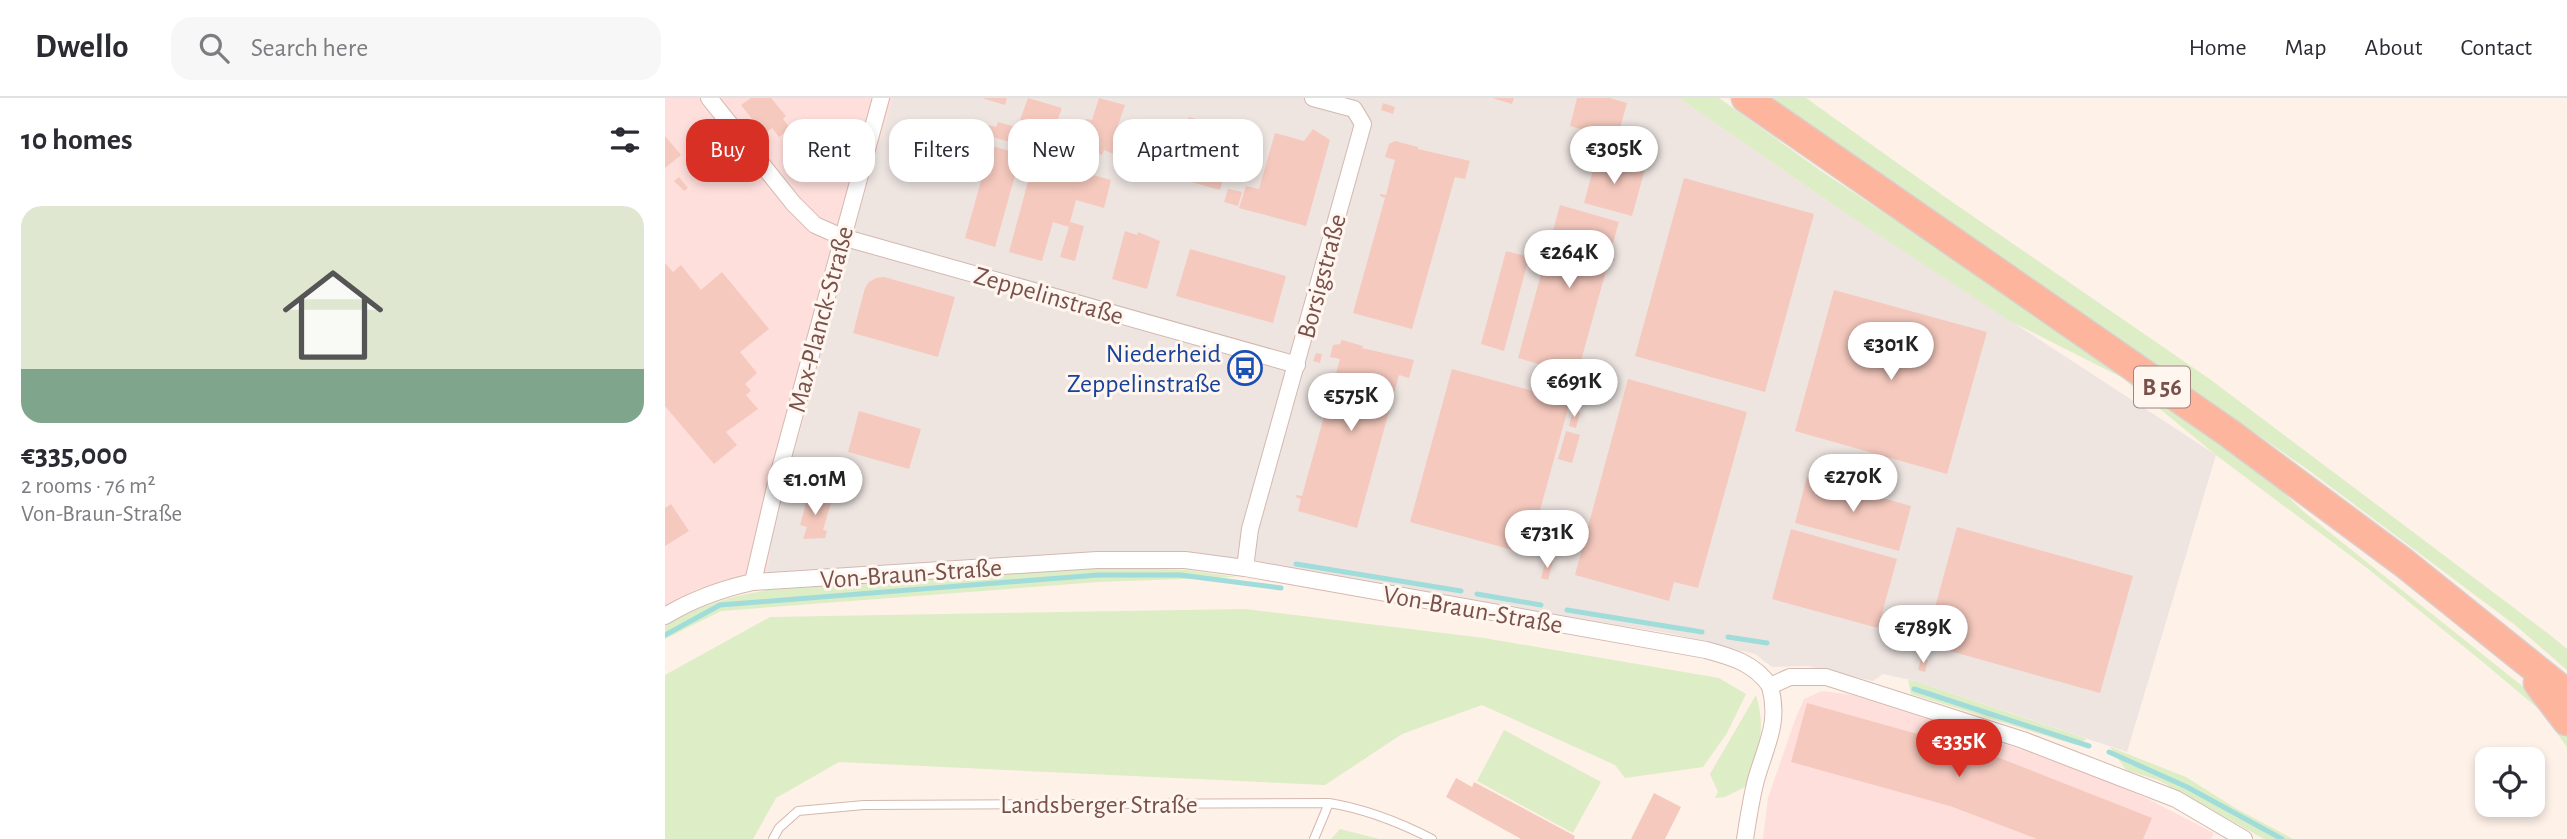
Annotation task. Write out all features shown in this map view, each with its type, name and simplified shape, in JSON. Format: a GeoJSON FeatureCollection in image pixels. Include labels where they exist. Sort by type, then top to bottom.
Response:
{"type":"FeatureCollection","features":[{"type":"Feature","properties":{"kind":"highway","name":"B 56"},"geometry":{"type":"LineString","coordinates":[[1745,98],[2229,433],[2372,538],[2567,694]]}},
{"type":"Feature","properties":{"kind":"highway"},"geometry":{"type":"LineString","coordinates":[[2514,650],[2567,721]]}},
{"type":"Feature","properties":{"kind":"street","name":"Zeppelinstraße"},"geometry":{"type":"LineString","coordinates":[[709,98],[793,203],[815,225],[842,237],[1297,365]]}},
{"type":"Feature","properties":{"kind":"street","name":"Max-Planck-Straße"},"geometry":{"type":"LineString","coordinates":[[753,582],[768,510],[881,98]]}},
{"type":"Feature","properties":{"kind":"street","name":"Borsigstraße"},"geometry":{"type":"LineString","coordinates":[[1245,568],[1250,530],[1363,124],[1354,109],[1313,98]]}},
{"type":"Feature","properties":{"kind":"street","name":"Von-Braun-Straße"},"geometry":{"type":"LineString","coordinates":[[665,617],[704,595],[753,582],[1097,560],[1185,560],[1245,568],[1706,650],[1748,663],[1770,686]]}},
{"type":"Feature","properties":{"kind":"street"},"geometry":{"type":"LineString","coordinates":[[1745,839],[1756,781],[1774,726],[1774,704],[1770,686],[1790,677],[1826,677],[2011,736],[2176,799],[2244,839]]}},
{"type":"Feature","properties":{"kind":"lane","name":"Landsberger Straße"},"geometry":{"type":"LineString","coordinates":[[773,839],[779,828],[799,811],[864,805],[1329,803],[1358,808],[1432,839]]}},
{"type":"Feature","properties":{"kind":"lane"},"geometry":{"type":"LineString","coordinates":[[1314,839],[1329,803]]}},
{"type":"Feature","properties":{"kind":"shaded area"},"geometry":{"type":"Polygon","coordinates":[[[665,98],[893,98],[875,158],[875,119],[783,119],[783,182],[868,182],[803,422],[774,516],[767,573],[728,579],[694,590],[665,608],[665,98]]]}},
{"type":"Feature","properties":{"kind":"shaded area"},"geometry":{"type":"Polygon","coordinates":[[[893,98],[1679,98],[1841,210],[2216,455],[2127,752],[1915,681],[1883,674],[1873,681],[1807,666],[1772,667],[1755,654],[1668,633],[1176,554],[767,573],[774,516],[803,422],[868,182],[875,182],[875,158],[893,98]]]}},
{"type":"Feature","properties":{"kind":"shaded area"},"geometry":{"type":"Polygon","coordinates":[[[1822,691],[1852,695],[2069,765],[2146,798],[2214,833],[2211,839],[1763,839],[1768,798],[1795,720],[1804,699],[1822,691]]]}},
{"type":"Feature","properties":{"kind":"green space"},"geometry":{"type":"Polygon","coordinates":[[[1679,98],[1719,98],[1824,173],[2025,306],[2121,377],[2010,321],[1841,210],[1679,98]]]}},
{"type":"Feature","properties":{"kind":"green space"},"geometry":{"type":"Polygon","coordinates":[[[1773,98],[1806,98],[2211,380],[2550,635],[2567,649],[2567,670],[2515,625],[2307,469],[1773,98]]]}},
{"type":"Feature","properties":{"kind":"green space"},"geometry":{"type":"Polygon","coordinates":[[[2121,377],[2280,489],[2304,512],[2536,697],[2567,733],[2567,747],[2541,711],[2484,663],[2367,568],[2216,455],[2121,377]]]}},
{"type":"Feature","properties":{"kind":"green space"},"geometry":{"type":"Polygon","coordinates":[[[1111,567],[1187,570],[1237,577],[1098,582],[721,611],[665,639],[665,626],[702,607],[768,590],[1111,567]]]}},
{"type":"Feature","properties":{"kind":"green space"},"geometry":{"type":"Polygon","coordinates":[[[1245,609],[1484,638],[1719,678],[1746,694],[1727,733],[1703,767],[1625,778],[1615,765],[1482,705],[1402,734],[1325,785],[839,762],[776,798],[753,839],[665,839],[665,675],[770,617],[1245,609]]]}},
{"type":"Feature","properties":{"kind":"green space"},"geometry":{"type":"Polygon","coordinates":[[[1908,680],[2087,739],[2076,745],[1911,694],[1908,680]]]}},
{"type":"Feature","properties":{"kind":"green space"},"geometry":{"type":"Polygon","coordinates":[[[1756,695],[1761,731],[1745,787],[1725,797],[1715,798],[1718,792],[1710,774],[1756,695]]]}},
{"type":"Feature","properties":{"kind":"green space"},"geometry":{"type":"Polygon","coordinates":[[[1504,730],[1601,782],[1573,833],[1477,781],[1504,730]]]}},
{"type":"Feature","properties":{"kind":"green space"},"geometry":{"type":"Polygon","coordinates":[[[2110,747],[2186,777],[2235,808],[2293,839],[2264,839],[2158,780],[2126,770],[2110,747]]]}},
{"type":"Feature","properties":{"kind":"green space"},"geometry":{"type":"Polygon","coordinates":[[[1340,829],[1379,839],[1331,839],[1340,829]]]}},
{"type":"Feature","properties":{"kind":"building"},"geometry":{"type":"Polygon","coordinates":[[[751,98],[771,98],[786,116],[783,119],[783,134],[779,137],[772,128],[769,130],[769,119],[752,119],[741,105],[751,98]]]}},
{"type":"Feature","properties":{"kind":"building"},"geometry":{"type":"Polygon","coordinates":[[[982,98],[1007,98],[1005,105],[982,98]]]}},
{"type":"Feature","properties":{"kind":"building"},"geometry":{"type":"Polygon","coordinates":[[[1028,98],[1062,108],[1058,119],[1020,119],[1028,98]]]}},
{"type":"Feature","properties":{"kind":"building"},"geometry":{"type":"Polygon","coordinates":[[[1099,98],[1125,105],[1120,119],[1113,119],[1113,154],[1104,150],[1102,155],[1099,154],[1099,119],[1092,119],[1099,98]]]}},
{"type":"Feature","properties":{"kind":"building"},"geometry":{"type":"Polygon","coordinates":[[[1492,98],[1514,98],[1512,104],[1492,98]]]}},
{"type":"Feature","properties":{"kind":"building"},"geometry":{"type":"Polygon","coordinates":[[[1577,98],[1610,98],[1627,103],[1617,139],[1570,126],[1577,98]]]}},
{"type":"Feature","properties":{"kind":"building"},"geometry":{"type":"Polygon","coordinates":[[[1383,103],[1395,107],[1393,114],[1381,110],[1383,103]]]}},
{"type":"Feature","properties":{"kind":"building"},"geometry":{"type":"Polygon","coordinates":[[[998,122],[1008,125],[1008,142],[994,137],[994,126],[998,122]]]}},
{"type":"Feature","properties":{"kind":"building"},"geometry":{"type":"Polygon","coordinates":[[[1313,129],[1330,140],[1306,226],[1239,208],[1246,186],[1259,189],[1263,182],[1275,133],[1304,141],[1313,129]]]}},
{"type":"Feature","properties":{"kind":"building"},"geometry":{"type":"Polygon","coordinates":[[[665,136],[681,155],[665,168],[665,136]]]}},
{"type":"Feature","properties":{"kind":"building"},"geometry":{"type":"Polygon","coordinates":[[[1395,141],[1470,161],[1465,179],[1455,177],[1412,329],[1353,313],[1385,198],[1380,194],[1386,195],[1395,160],[1385,157],[1389,144],[1395,141]]]}},
{"type":"Feature","properties":{"kind":"building"},"geometry":{"type":"Polygon","coordinates":[[[994,147],[1008,150],[1008,182],[1013,182],[995,247],[965,238],[981,182],[994,182],[994,147]]]}},
{"type":"Feature","properties":{"kind":"building"},"geometry":{"type":"Polygon","coordinates":[[[1597,155],[1645,169],[1632,216],[1584,203],[1597,155]]]}},
{"type":"Feature","properties":{"kind":"building"},"geometry":{"type":"Polygon","coordinates":[[[679,177],[688,188],[684,191],[674,181],[679,177]]]}},
{"type":"Feature","properties":{"kind":"building"},"geometry":{"type":"Polygon","coordinates":[[[1099,177],[1111,180],[1104,208],[1076,200],[1070,222],[1084,226],[1075,261],[1060,257],[1069,227],[1053,222],[1042,261],[1009,252],[1028,182],[1099,182],[1099,177]]]}},
{"type":"Feature","properties":{"kind":"building"},"geometry":{"type":"Polygon","coordinates":[[[1684,178],[1814,214],[1765,392],[1635,356],[1684,178]]]}},
{"type":"Feature","properties":{"kind":"building"},"geometry":{"type":"Polygon","coordinates":[[[1191,182],[1222,182],[1220,190],[1191,182]]]}},
{"type":"Feature","properties":{"kind":"building"},"geometry":{"type":"Polygon","coordinates":[[[1228,189],[1242,192],[1238,206],[1224,202],[1228,189]]]}},
{"type":"Feature","properties":{"kind":"building"},"geometry":{"type":"Polygon","coordinates":[[[1560,205],[1619,222],[1609,257],[1615,259],[1609,260],[1577,375],[1518,358],[1560,205]]]}},
{"type":"Feature","properties":{"kind":"building"},"geometry":{"type":"Polygon","coordinates":[[[1125,231],[1137,235],[1138,232],[1160,241],[1147,289],[1112,279],[1125,231]]]}},
{"type":"Feature","properties":{"kind":"building"},"geometry":{"type":"Polygon","coordinates":[[[1190,249],[1286,276],[1273,323],[1176,296],[1190,249]]]}},
{"type":"Feature","properties":{"kind":"building"},"geometry":{"type":"Polygon","coordinates":[[[1506,251],[1529,257],[1504,351],[1481,344],[1506,251]]]}},
{"type":"Feature","properties":{"kind":"building"},"geometry":{"type":"Polygon","coordinates":[[[665,263],[673,272],[681,265],[701,290],[722,272],[769,329],[740,352],[757,373],[745,384],[751,391],[746,395],[758,409],[726,432],[737,445],[714,464],[665,406],[665,263]]]}},
{"type":"Feature","properties":{"kind":"building"},"geometry":{"type":"Polygon","coordinates":[[[884,277],[955,297],[938,357],[853,333],[865,288],[869,282],[884,277]]]}},
{"type":"Feature","properties":{"kind":"building"},"geometry":{"type":"Polygon","coordinates":[[[1834,290],[1987,332],[1947,474],[1795,431],[1834,290]]]}},
{"type":"Feature","properties":{"kind":"building"},"geometry":{"type":"Polygon","coordinates":[[[1342,340],[1363,346],[1362,348],[1414,360],[1409,378],[1399,375],[1357,528],[1298,511],[1301,499],[1296,497],[1302,496],[1340,359],[1330,357],[1333,345],[1340,344],[1342,340]]]}},
{"type":"Feature","properties":{"kind":"building"},"geometry":{"type":"Polygon","coordinates":[[[1316,353],[1322,354],[1320,363],[1313,361],[1316,353]]]}},
{"type":"Feature","properties":{"kind":"building"},"geometry":{"type":"Polygon","coordinates":[[[1452,369],[1570,401],[1528,554],[1410,522],[1452,369]]]}},
{"type":"Feature","properties":{"kind":"building"},"geometry":{"type":"Polygon","coordinates":[[[1628,379],[1747,412],[1698,588],[1674,582],[1669,601],[1575,575],[1628,379]]]}},
{"type":"Feature","properties":{"kind":"building"},"geometry":{"type":"Polygon","coordinates":[[[1573,410],[1580,412],[1576,428],[1569,426],[1573,410]]]}},
{"type":"Feature","properties":{"kind":"building"},"geometry":{"type":"Polygon","coordinates":[[[859,411],[921,429],[909,469],[848,452],[859,411]]]}},
{"type":"Feature","properties":{"kind":"building"},"geometry":{"type":"Polygon","coordinates":[[[1566,431],[1580,435],[1572,463],[1558,459],[1566,431]]]}},
{"type":"Feature","properties":{"kind":"building"},"geometry":{"type":"Polygon","coordinates":[[[1807,477],[1911,506],[1899,551],[1795,523],[1807,477]]]}},
{"type":"Feature","properties":{"kind":"building"},"geometry":{"type":"Polygon","coordinates":[[[821,494],[825,501],[831,503],[823,530],[827,531],[825,538],[803,539],[807,527],[800,525],[808,496],[814,498],[821,494]]]}},
{"type":"Feature","properties":{"kind":"building"},"geometry":{"type":"Polygon","coordinates":[[[671,504],[689,531],[665,546],[665,508],[671,504]]]}},
{"type":"Feature","properties":{"kind":"building"},"geometry":{"type":"Polygon","coordinates":[[[1957,527],[2133,576],[2100,693],[1925,644],[1957,527]]]}},
{"type":"Feature","properties":{"kind":"building"},"geometry":{"type":"Polygon","coordinates":[[[1791,529],[1897,559],[1878,628],[1772,599],[1791,529]]]}},
{"type":"Feature","properties":{"kind":"building"},"geometry":{"type":"Polygon","coordinates":[[[1546,559],[1553,561],[1548,580],[1541,578],[1546,559]]]}},
{"type":"Feature","properties":{"kind":"building"},"geometry":{"type":"Polygon","coordinates":[[[1921,659],[1928,660],[1925,672],[1918,670],[1921,659]]]}},
{"type":"Feature","properties":{"kind":"building"},"geometry":{"type":"Polygon","coordinates":[[[1807,703],[1992,755],[2152,818],[2143,839],[2037,839],[1950,806],[1791,762],[1807,703]]]}},
{"type":"Feature","properties":{"kind":"building"},"geometry":{"type":"Polygon","coordinates":[[[1456,778],[1472,787],[1474,782],[1575,836],[1574,839],[1521,839],[1446,797],[1456,778]]]}},
{"type":"Feature","properties":{"kind":"building"},"geometry":{"type":"Polygon","coordinates":[[[1654,793],[1681,807],[1665,839],[1631,839],[1654,793]]]}},
{"type":"Feature","properties":{"kind":"waterway"},"geometry":{"type":"LineString","coordinates":[[1296,564],[1461,591]]}},
{"type":"Feature","properties":{"kind":"waterway"},"geometry":{"type":"LineString","coordinates":[[665,635],[720,605],[1098,575],[1180,575],[1281,588]]}},
{"type":"Feature","properties":{"kind":"waterway"},"geometry":{"type":"LineString","coordinates":[[1477,594],[1541,605]]}},
{"type":"Feature","properties":{"kind":"waterway"},"geometry":{"type":"LineString","coordinates":[[1567,610],[1702,632]]}},
{"type":"Feature","properties":{"kind":"waterway"},"geometry":{"type":"LineString","coordinates":[[1728,637],[1767,643]]}},
{"type":"Feature","properties":{"kind":"waterway"},"geometry":{"type":"LineString","coordinates":[[1914,689],[2089,746]]}},
{"type":"Feature","properties":{"kind":"waterway"},"geometry":{"type":"LineString","coordinates":[[2109,752],[2187,787],[2282,839]]}},
{"type":"Feature","properties":{"kind":"place","name":"Niederheid Zeppelinstraße"},"geometry":{"type":"Point","coordinates":[1245,368]}}]}
